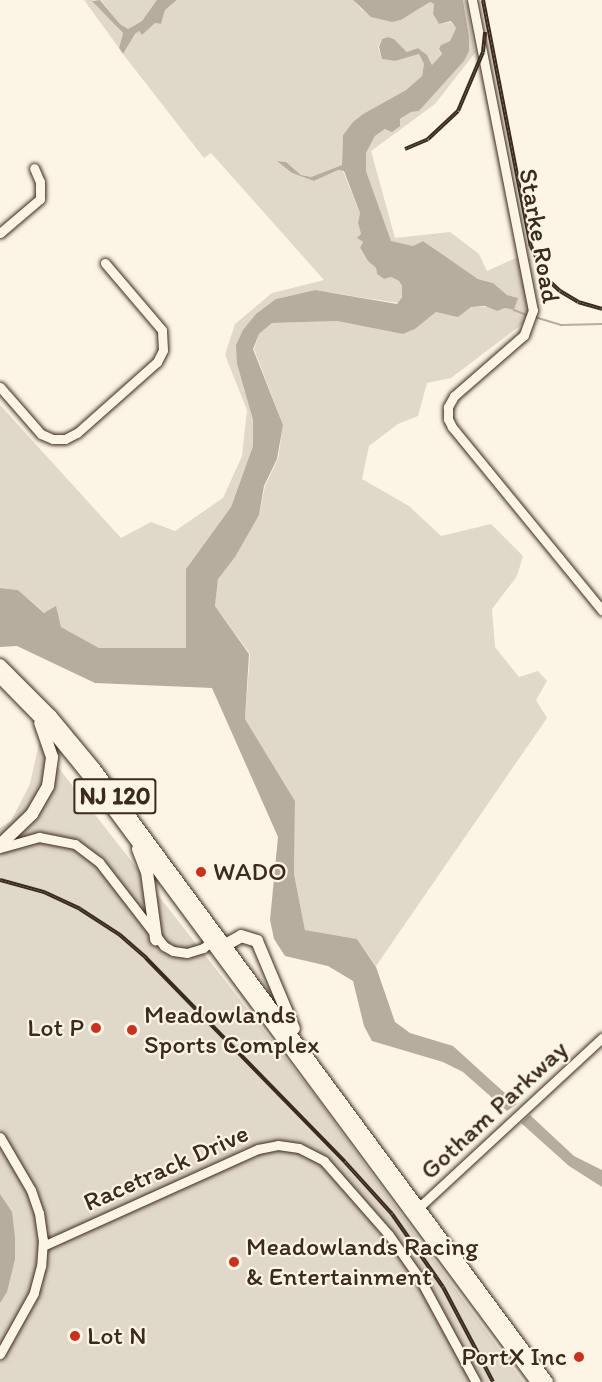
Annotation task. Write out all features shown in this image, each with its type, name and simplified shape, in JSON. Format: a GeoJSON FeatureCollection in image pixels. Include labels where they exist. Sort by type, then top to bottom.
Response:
{"type":"FeatureCollection","features":[{"type":"Feature","properties":{"kind":"main road","name":"NJ 120"},"geometry":{"type":"LineString","coordinates":[[0,665],[33,697],[78,747],[219,943],[547,1382]]}},
{"type":"Feature","properties":{"kind":"main road","name":"NJ 120"},"geometry":{"type":"LineString","coordinates":[[0,676],[33,709],[78,761],[132,834],[301,1047],[537,1382]]}},
{"type":"Feature","properties":{"kind":"main road"},"geometry":{"type":"LineString","coordinates":[[0,847],[32,814],[50,780],[52,757],[49,743],[33,709]]}},
{"type":"Feature","properties":{"kind":"main road"},"geometry":{"type":"LineString","coordinates":[[132,834],[147,872],[156,939]]}},
{"type":"Feature","properties":{"kind":"main road"},"geometry":{"type":"LineString","coordinates":[[219,943],[245,936],[259,944],[301,1047]]}},
{"type":"Feature","properties":{"kind":"street","name":"Starke Road"},"geometry":{"type":"LineString","coordinates":[[472,0],[533,310],[524,335],[454,396],[448,407],[448,419],[602,610]]}},
{"type":"Feature","properties":{"kind":"street"},"geometry":{"type":"LineString","coordinates":[[0,233],[40,199],[39,182],[34,168]]}},
{"type":"Feature","properties":{"kind":"street"},"geometry":{"type":"LineString","coordinates":[[0,387],[41,434],[52,439],[65,439],[77,433],[157,362],[163,350],[162,330],[105,263]]}},
{"type":"Feature","properties":{"kind":"street"},"geometry":{"type":"LineString","coordinates":[[0,847],[39,837],[61,839],[81,847],[99,862],[156,939],[168,949],[182,953],[219,943]]}},
{"type":"Feature","properties":{"kind":"street","name":"Gotham Parkway"},"geometry":{"type":"LineString","coordinates":[[417,1210],[602,1038]]}},
{"type":"Feature","properties":{"kind":"street"},"geometry":{"type":"LineString","coordinates":[[0,1137],[34,1197],[41,1221],[43,1246],[34,1293],[0,1354]]}},
{"type":"Feature","properties":{"kind":"street","name":"Racetrack Drive"},"geometry":{"type":"LineString","coordinates":[[43,1246],[258,1149],[278,1145],[299,1148],[324,1161],[389,1235],[420,1279],[476,1382]]}},
{"type":"Feature","properties":{"kind":"shaded area"},"geometry":{"type":"Polygon","coordinates":[[[84,0],[92,0],[123,33],[119,48],[84,0]]]}},
{"type":"Feature","properties":{"kind":"shaded area"},"geometry":{"type":"Polygon","coordinates":[[[100,0],[120,24],[128,29],[142,21],[157,0],[177,0],[165,10],[161,24],[155,23],[142,35],[139,31],[135,34],[123,54],[119,48],[123,33],[92,1],[100,0]]]}},
{"type":"Feature","properties":{"kind":"shaded area"},"geometry":{"type":"Polygon","coordinates":[[[101,0],[157,1],[142,21],[128,29],[120,24],[101,0]]]}},
{"type":"Feature","properties":{"kind":"shaded area"},"geometry":{"type":"Polygon","coordinates":[[[177,0],[353,0],[362,10],[392,22],[401,20],[430,2],[434,4],[433,14],[439,24],[451,22],[456,28],[450,41],[441,45],[439,50],[442,54],[432,65],[427,55],[418,48],[407,52],[394,39],[388,37],[382,39],[378,47],[382,59],[395,61],[419,54],[424,64],[422,76],[406,90],[353,122],[343,135],[342,165],[311,177],[301,175],[286,162],[278,161],[292,173],[314,181],[338,170],[343,171],[360,213],[358,223],[361,234],[357,238],[363,242],[360,249],[376,268],[377,274],[384,279],[391,277],[399,281],[402,286],[402,296],[398,303],[314,290],[276,299],[237,364],[253,420],[253,446],[231,507],[186,569],[186,648],[99,648],[61,627],[18,590],[0,588],[0,405],[121,538],[151,522],[175,531],[223,498],[242,456],[247,410],[225,355],[235,324],[272,293],[324,280],[211,153],[204,158],[123,54],[135,34],[139,31],[142,35],[155,23],[161,24],[165,10],[177,0]]]}},
{"type":"Feature","properties":{"kind":"shaded area"},"geometry":{"type":"Polygon","coordinates":[[[353,0],[463,0],[469,36],[469,51],[464,61],[419,111],[411,112],[400,119],[400,126],[392,132],[385,129],[375,136],[366,153],[366,171],[391,241],[413,246],[423,241],[478,279],[493,283],[507,295],[518,298],[514,310],[505,308],[497,311],[485,306],[471,307],[458,317],[436,312],[415,329],[403,334],[337,321],[272,323],[259,334],[253,349],[283,425],[277,459],[264,486],[259,515],[235,557],[218,579],[215,606],[249,654],[245,719],[295,801],[294,874],[305,930],[357,939],[376,967],[395,1022],[410,1033],[453,1046],[517,1104],[507,1111],[463,1072],[443,1062],[372,1041],[364,1026],[353,981],[328,966],[285,956],[274,939],[270,920],[278,837],[212,688],[95,683],[17,646],[0,647],[0,588],[18,590],[44,613],[56,606],[61,627],[99,648],[186,648],[186,569],[231,507],[253,446],[253,420],[237,364],[236,345],[243,330],[256,314],[276,299],[315,290],[397,304],[402,297],[402,286],[399,281],[391,277],[384,279],[377,274],[376,268],[368,261],[360,248],[363,242],[357,238],[361,234],[358,223],[360,213],[344,171],[338,170],[314,181],[292,173],[277,161],[286,162],[301,175],[311,177],[342,165],[343,135],[353,122],[406,90],[422,76],[424,64],[419,54],[395,61],[382,59],[379,47],[382,39],[388,37],[394,39],[407,52],[418,48],[427,55],[432,65],[442,54],[439,49],[441,45],[450,41],[456,28],[451,21],[439,24],[433,14],[434,4],[430,2],[401,20],[392,22],[371,17],[353,0]]]}},
{"type":"Feature","properties":{"kind":"shaded area"},"geometry":{"type":"Polygon","coordinates":[[[463,0],[466,0],[475,53],[435,104],[371,151],[395,238],[450,232],[479,254],[487,271],[518,257],[528,306],[525,322],[451,378],[427,383],[418,416],[398,424],[369,446],[362,479],[409,506],[441,536],[491,524],[523,556],[517,576],[492,609],[495,647],[519,677],[538,671],[547,681],[536,700],[547,718],[376,966],[357,939],[305,930],[294,874],[295,801],[245,719],[250,654],[215,606],[218,579],[259,515],[265,486],[278,459],[283,425],[254,349],[259,334],[272,323],[337,321],[403,334],[415,329],[436,312],[471,307],[487,307],[497,311],[505,308],[514,310],[517,298],[507,295],[493,283],[478,279],[423,241],[413,246],[391,242],[366,171],[366,153],[375,136],[411,112],[419,111],[464,61],[469,36],[463,0]]]}},
{"type":"Feature","properties":{"kind":"shaded area","name":"Meadowlands Sports Complex"},"geometry":{"type":"Polygon","coordinates":[[[39,743],[316,1097],[523,1382],[0,1382],[0,828],[11,821],[30,784],[39,743]]]}},
{"type":"Feature","properties":{"kind":"shaded area"},"geometry":{"type":"Polygon","coordinates":[[[530,1115],[574,1156],[602,1170],[602,1187],[569,1166],[521,1123],[530,1115]]]}},
{"type":"Feature","properties":{"kind":"shaded area"},"geometry":{"type":"Polygon","coordinates":[[[0,1194],[12,1212],[15,1259],[7,1292],[0,1303],[0,1194]]]}},
{"type":"Feature","properties":{"kind":"waterway"},"geometry":{"type":"LineString","coordinates":[[514,310],[527,315]]}},
{"type":"Feature","properties":{"kind":"waterway"},"geometry":{"type":"LineString","coordinates":[[535,317],[562,325],[602,324]]}},
{"type":"Feature","properties":{"kind":"railway"},"geometry":{"type":"LineString","coordinates":[[483,0],[531,246],[546,278],[560,291],[578,302],[602,309]]}},
{"type":"Feature","properties":{"kind":"railway"},"geometry":{"type":"LineString","coordinates":[[405,149],[428,139],[458,111],[483,52],[485,32]]}},
{"type":"Feature","properties":{"kind":"railway"},"geometry":{"type":"LineString","coordinates":[[0,880],[44,892],[80,909],[120,935],[146,958],[345,1162],[392,1214],[443,1287],[493,1382]]}},
{"type":"Feature","properties":{"kind":"place","name":"WADO"},"geometry":{"type":"Point","coordinates":[201,872]}},
{"type":"Feature","properties":{"kind":"place","name":"Lot P"},"geometry":{"type":"Point","coordinates":[96,1028]}},
{"type":"Feature","properties":{"kind":"place","name":"Meadowlands Sports Complex"},"geometry":{"type":"Point","coordinates":[132,1030]}},
{"type":"Feature","properties":{"kind":"place","name":"Meadowlands Racing & Entertainment"},"geometry":{"type":"Point","coordinates":[234,1262]}},
{"type":"Feature","properties":{"kind":"place","name":"Lot N"},"geometry":{"type":"Point","coordinates":[75,1336]}},
{"type":"Feature","properties":{"kind":"place","name":"PortX Inc"},"geometry":{"type":"Point","coordinates":[579,1357]}}]}
